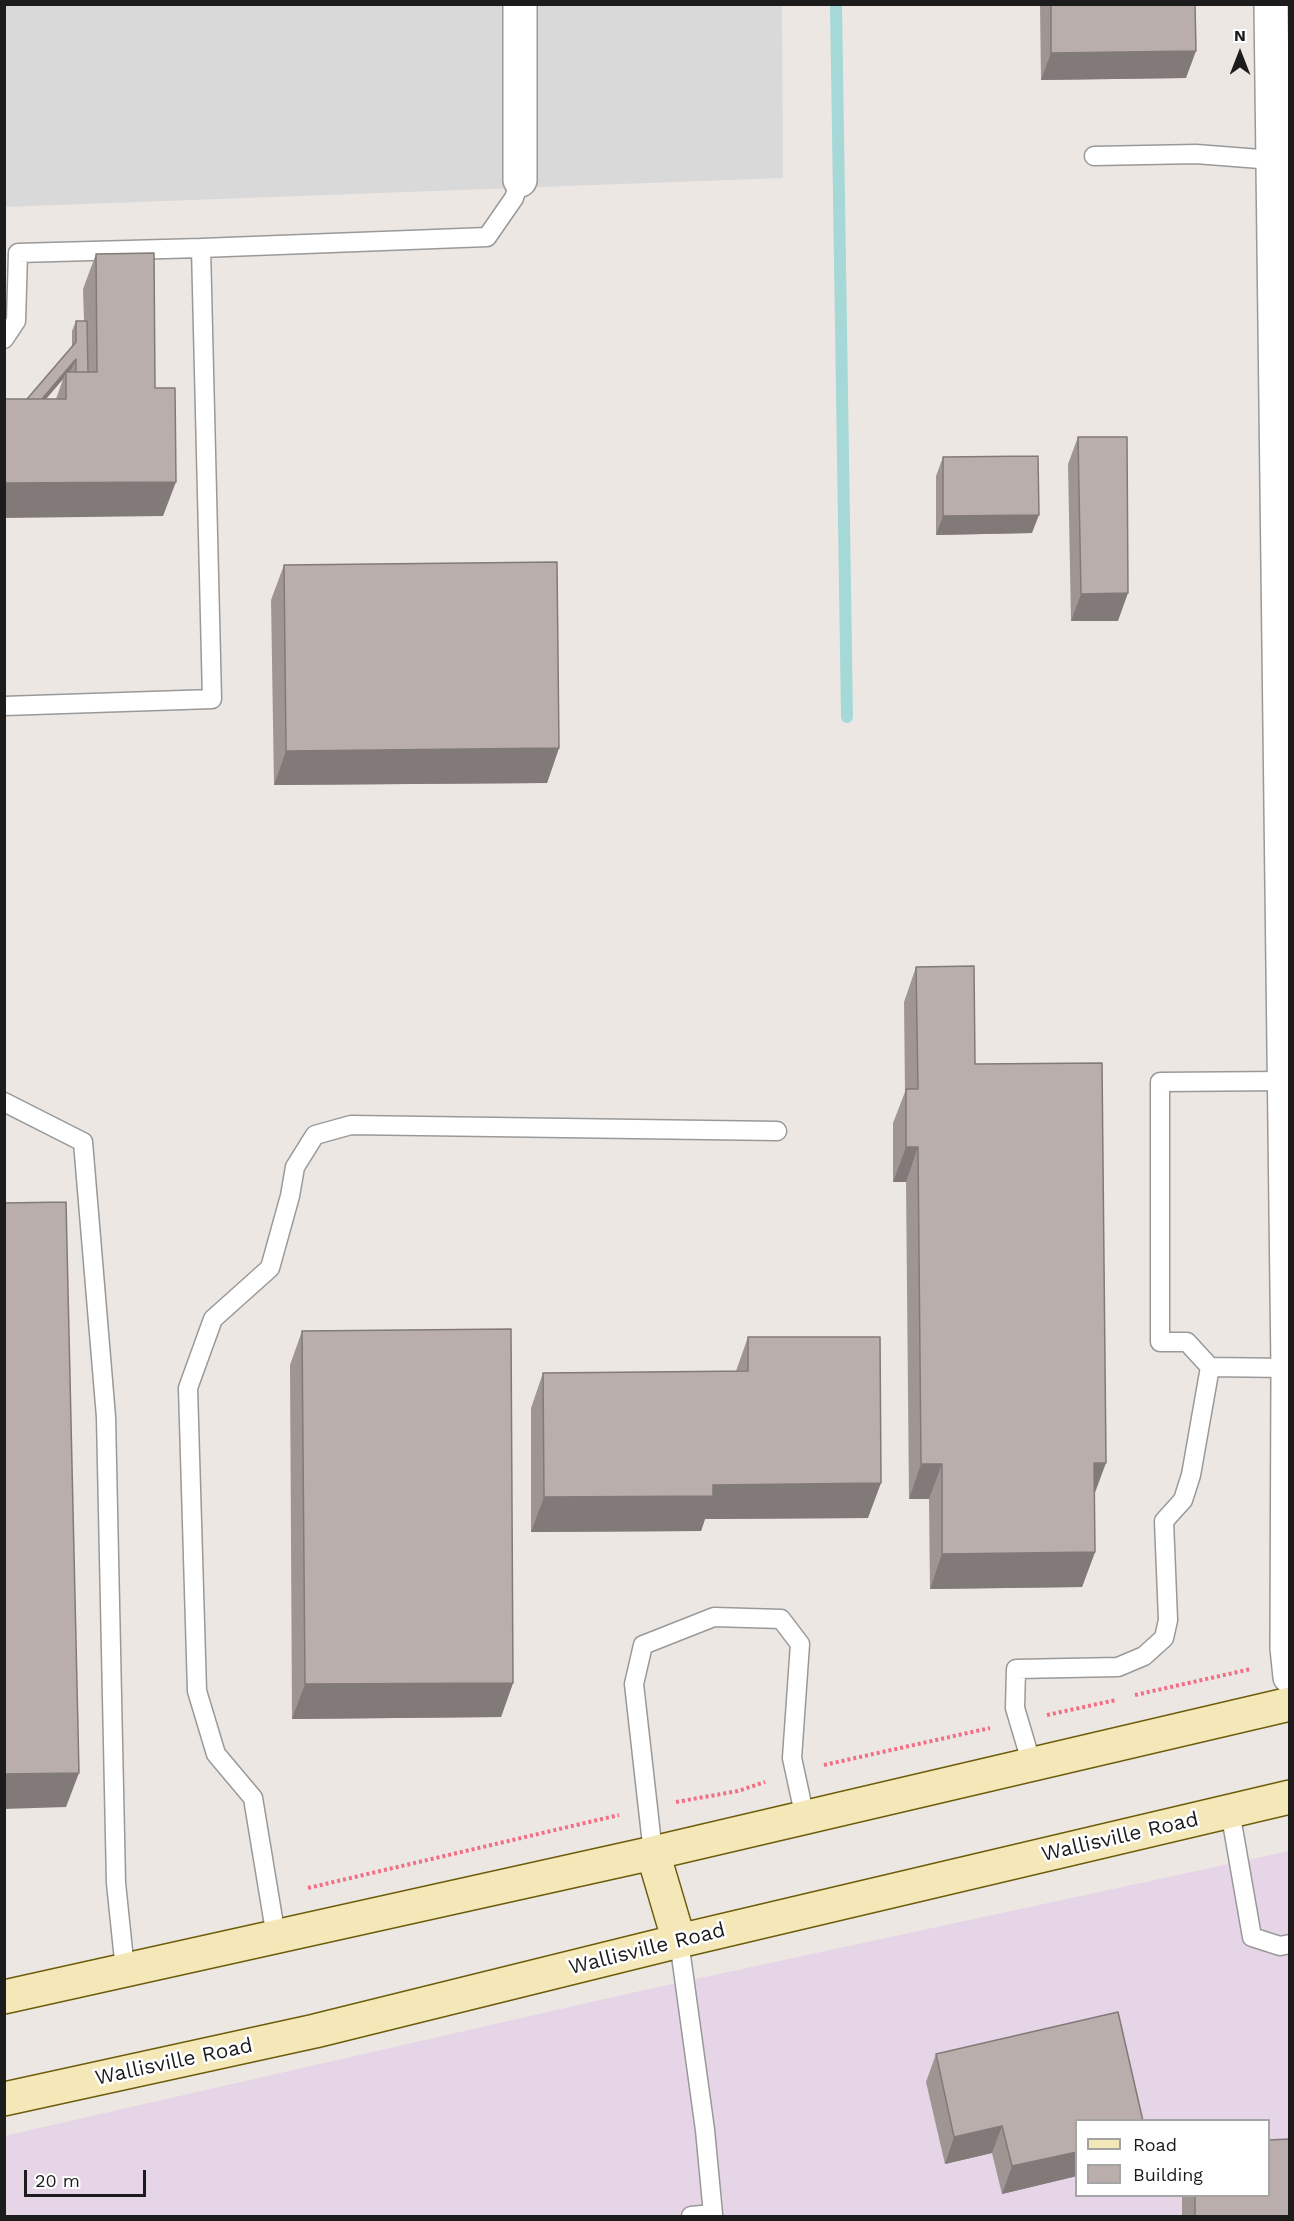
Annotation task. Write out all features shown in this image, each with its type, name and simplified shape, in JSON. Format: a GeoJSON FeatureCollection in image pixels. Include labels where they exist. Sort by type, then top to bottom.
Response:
{"type":"FeatureCollection","features":[{"type":"Feature","properties":{"kind":"main road"},"geometry":{"type":"LineString","coordinates":[[4,1997],[653,1853],[1290,1704]]}},
{"type":"Feature","properties":{"kind":"main road","name":"Wallisville Road"},"geometry":{"type":"LineString","coordinates":[[4,2099],[315,2031],[679,1941],[1290,1797]]}},
{"type":"Feature","properties":{"kind":"main road"},"geometry":{"type":"LineString","coordinates":[[653,1853],[679,1941]]}},
{"type":"Feature","properties":{"kind":"street"},"geometry":{"type":"LineString","coordinates":[[520,4],[520,180]]}},
{"type":"Feature","properties":{"kind":"street"},"geometry":{"type":"LineString","coordinates":[[1271,4],[1288,1368],[1287,1648],[1290,1677]]}},
{"type":"Feature","properties":{"kind":"lane"},"geometry":{"type":"LineString","coordinates":[[1094,156],[1196,154],[1273,160]]}},
{"type":"Feature","properties":{"kind":"lane"},"geometry":{"type":"LineString","coordinates":[[4,339],[16,321],[10,281],[18,253],[487,237],[514,198],[520,180]]}},
{"type":"Feature","properties":{"kind":"lane"},"geometry":{"type":"LineString","coordinates":[[4,706],[213,699],[201,248]]}},
{"type":"Feature","properties":{"kind":"lane"},"geometry":{"type":"LineString","coordinates":[[1284,1081],[1160,1082],[1160,1342],[1187,1342],[1210,1367],[1288,1368]]}},
{"type":"Feature","properties":{"kind":"lane"},"geometry":{"type":"LineString","coordinates":[[4,1102],[83,1142],[106,1417],[116,1883],[125,1970]]}},
{"type":"Feature","properties":{"kind":"lane"},"geometry":{"type":"LineString","coordinates":[[276,1937],[253,1798],[216,1755],[197,1691],[188,1388],[213,1319],[270,1268],[290,1196],[295,1167],[315,1136],[351,1125],[777,1131]]}},
{"type":"Feature","properties":{"kind":"lane"},"geometry":{"type":"LineString","coordinates":[[1032,1765],[1015,1708],[1016,1669],[1118,1667],[1144,1656],[1164,1638],[1168,1620],[1164,1521],[1183,1500],[1191,1475],[1210,1367]]}},
{"type":"Feature","properties":{"kind":"lane"},"geometry":{"type":"LineString","coordinates":[[653,1853],[634,1684],[643,1645],[714,1617],[781,1619],[800,1644],[792,1758],[805,1818]]}},
{"type":"Feature","properties":{"kind":"lane"},"geometry":{"type":"LineString","coordinates":[[1230,1811],[1252,1937],[1280,1946],[1290,1944]]}},
{"type":"Feature","properties":{"kind":"lane"},"geometry":{"type":"LineString","coordinates":[[679,1941],[714,2214],[691,2217]]}},
{"type":"Feature","properties":{"kind":"shaded area"},"geometry":{"type":"Polygon","coordinates":[[[4,5],[782,5],[783,178],[5,207],[4,5]]]}},
{"type":"Feature","properties":{"kind":"shaded area"},"geometry":{"type":"Polygon","coordinates":[[[1289,1851],[1289,2216],[5,2216],[4,2136],[631,1993],[1289,1851]]]}},
{"type":"Feature","properties":{"kind":"building"},"geometry":{"type":"Polygon","coordinates":[[[1051,4],[1195,4],[1196,51],[1051,53],[1051,4]]]}},
{"type":"Feature","properties":{"kind":"building"},"geometry":{"type":"Polygon","coordinates":[[[154,253],[155,388],[175,388],[176,482],[4,483],[4,399],[66,399],[66,372],[97,372],[96,254],[154,253]]]}},
{"type":"Feature","properties":{"kind":"building"},"geometry":{"type":"Polygon","coordinates":[[[76,321],[87,321],[88,372],[76,372],[76,359],[42,399],[27,399],[76,342],[76,321]]]}},
{"type":"Feature","properties":{"kind":"building"},"geometry":{"type":"Polygon","coordinates":[[[1078,437],[1127,437],[1128,593],[1081,594],[1078,437]]]}},
{"type":"Feature","properties":{"kind":"building"},"geometry":{"type":"Polygon","coordinates":[[[1038,456],[1039,515],[943,516],[943,457],[1038,456]]]}},
{"type":"Feature","properties":{"kind":"building"},"geometry":{"type":"Polygon","coordinates":[[[557,562],[559,748],[286,751],[284,565],[557,562]]]}},
{"type":"Feature","properties":{"kind":"building"},"geometry":{"type":"Polygon","coordinates":[[[974,966],[975,1064],[1102,1063],[1106,1463],[1094,1463],[1095,1552],[942,1554],[942,1464],[921,1464],[918,1147],[906,1147],[906,1089],[918,1089],[916,967],[974,966]]]}},
{"type":"Feature","properties":{"kind":"building"},"geometry":{"type":"Polygon","coordinates":[[[66,1202],[79,1773],[4,1774],[4,1203],[66,1202]]]}},
{"type":"Feature","properties":{"kind":"building"},"geometry":{"type":"Polygon","coordinates":[[[511,1329],[513,1683],[305,1684],[302,1331],[511,1329]]]}},
{"type":"Feature","properties":{"kind":"building"},"geometry":{"type":"Polygon","coordinates":[[[748,1337],[880,1337],[881,1483],[713,1485],[713,1496],[544,1497],[543,1373],[748,1371],[748,1337]]]}},
{"type":"Feature","properties":{"kind":"building"},"geometry":{"type":"Polygon","coordinates":[[[1118,2012],[1143,2119],[1075,2119],[1075,2152],[1012,2166],[1002,2126],[954,2137],[936,2054],[1118,2012]]]}},
{"type":"Feature","properties":{"kind":"building"},"geometry":{"type":"Polygon","coordinates":[[[1290,2139],[1290,2217],[1195,2217],[1195,2197],[1270,2197],[1270,2140],[1290,2139]]]}},
{"type":"Feature","properties":{"kind":"waterway"},"geometry":{"type":"LineString","coordinates":[[836,4],[847,717]]}}]}
